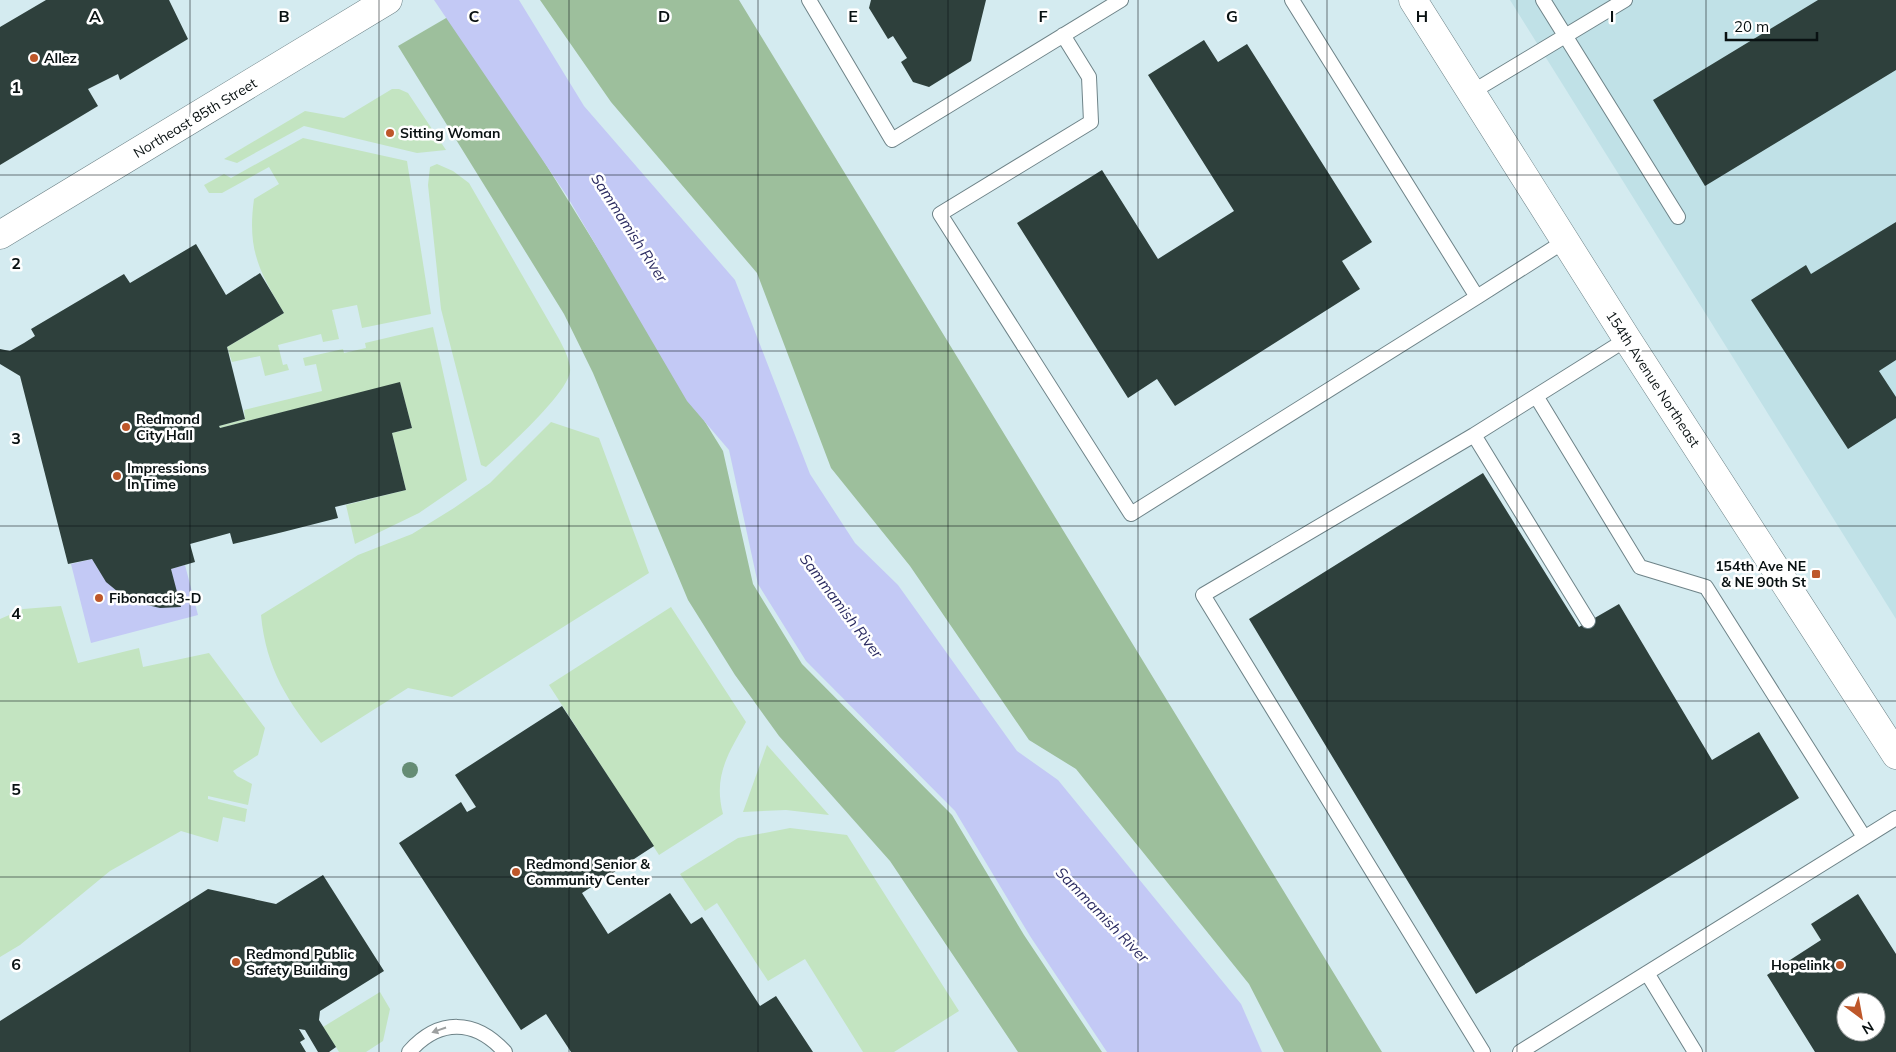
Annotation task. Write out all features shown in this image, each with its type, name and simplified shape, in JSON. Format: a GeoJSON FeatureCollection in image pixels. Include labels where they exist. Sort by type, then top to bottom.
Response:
{"type":"FeatureCollection","features":[{"type":"Feature","properties":{"kind":"main road","name":"Northeast 85th Street"},"geometry":{"type":"LineString","coordinates":[[0,235],[388,0]]}},
{"type":"Feature","properties":{"kind":"main road","name":"154th Avenue Northeast"},"geometry":{"type":"LineString","coordinates":[[1413,0],[1627,339],[1896,755]]}},
{"type":"Feature","properties":{"kind":"lane"},"geometry":{"type":"LineString","coordinates":[[809,0],[892,140],[1120,0]]}},
{"type":"Feature","properties":{"kind":"lane"},"geometry":{"type":"LineString","coordinates":[[1292,0],[1477,297]]}},
{"type":"Feature","properties":{"kind":"lane"},"geometry":{"type":"LineString","coordinates":[[1543,0],[1678,217]]}},
{"type":"Feature","properties":{"kind":"lane"},"geometry":{"type":"LineString","coordinates":[[1472,92],[1625,0]]}},
{"type":"Feature","properties":{"kind":"lane"},"geometry":{"type":"LineString","coordinates":[[1063,35],[1089,77],[1091,122],[940,214],[1130,514],[1565,241]]}},
{"type":"Feature","properties":{"kind":"lane"},"geometry":{"type":"LineString","coordinates":[[1483,1052],[1202,596],[1474,435],[1627,339]]}},
{"type":"Feature","properties":{"kind":"lane"},"geometry":{"type":"LineString","coordinates":[[1536,396],[1640,567],[1706,587],[1864,837]]}},
{"type":"Feature","properties":{"kind":"lane"},"geometry":{"type":"LineString","coordinates":[[1474,435],[1588,622]]}},
{"type":"Feature","properties":{"kind":"lane"},"geometry":{"type":"LineString","coordinates":[[1520,1052],[1896,818]]}},
{"type":"Feature","properties":{"kind":"lane"},"geometry":{"type":"LineString","coordinates":[[1647,972],[1695,1052]]}},
{"type":"Feature","properties":{"kind":"lane"},"geometry":{"type":"LineString","coordinates":[[409,1052],[422,1038],[439,1029],[457,1026],[476,1029],[492,1038],[505,1052]]}},
{"type":"Feature","properties":{"kind":"shaded area"},"geometry":{"type":"Polygon","coordinates":[[[1510,0],[1896,0],[1896,619],[1510,0]]]}},
{"type":"Feature","properties":{"kind":"green space"},"geometry":{"type":"Polygon","coordinates":[[[540,0],[739,0],[1382,1052],[1284,1052],[1249,984],[1076,769],[1029,740],[910,566],[831,468],[757,273],[611,102],[540,0]]]}},
{"type":"Feature","properties":{"kind":"green space"},"geometry":{"type":"Polygon","coordinates":[[[453,14],[723,451],[753,584],[802,664],[952,815],[1024,935],[1102,1052],[1018,1052],[890,861],[779,736],[735,675],[688,600],[593,373],[564,314],[398,46],[453,14]]]}},
{"type":"Feature","properties":{"kind":"green space"},"geometry":{"type":"Polygon","coordinates":[[[392,89],[399,89],[408,93],[446,150],[417,153],[304,126],[237,163],[224,159],[305,111],[344,118],[392,89]]]}},
{"type":"Feature","properties":{"kind":"green space"},"geometry":{"type":"Polygon","coordinates":[[[303,138],[407,161],[431,314],[362,328],[357,305],[332,310],[339,339],[323,342],[321,334],[278,345],[283,365],[287,364],[289,370],[265,376],[260,356],[232,362],[227,347],[284,313],[262,272],[257,259],[252,232],[254,199],[279,184],[269,167],[222,193],[209,193],[204,185],[224,174],[231,178],[303,138]]]}},
{"type":"Feature","properties":{"kind":"green space"},"geometry":{"type":"Polygon","coordinates":[[[437,164],[453,171],[469,183],[559,339],[569,364],[570,372],[566,382],[547,408],[486,467],[481,465],[441,309],[428,185],[430,167],[437,164]]]}},
{"type":"Feature","properties":{"kind":"green space"},"geometry":{"type":"Polygon","coordinates":[[[433,327],[467,480],[419,513],[355,544],[346,505],[406,490],[392,433],[412,428],[400,383],[220,428],[219,426],[245,419],[244,410],[322,391],[316,364],[305,366],[303,358],[343,349],[344,353],[366,348],[365,343],[433,327]]]}},
{"type":"Feature","properties":{"kind":"green space"},"geometry":{"type":"Polygon","coordinates":[[[551,422],[599,438],[649,573],[452,697],[408,688],[321,743],[298,713],[280,684],[268,652],[261,615],[358,555],[412,534],[454,508],[490,483],[551,422]]]}},
{"type":"Feature","properties":{"kind":"green space"},"geometry":{"type":"Polygon","coordinates":[[[61,606],[78,663],[139,648],[143,667],[209,653],[265,728],[258,755],[233,771],[237,776],[252,784],[248,805],[208,796],[208,799],[247,809],[245,822],[223,817],[218,842],[181,831],[110,871],[20,945],[0,957],[0,619],[23,609],[61,606]]]}},
{"type":"Feature","properties":{"kind":"green space"},"geometry":{"type":"Polygon","coordinates":[[[671,607],[746,722],[728,755],[721,777],[720,800],[723,814],[659,855],[549,685],[671,607]]]}},
{"type":"Feature","properties":{"kind":"green space"},"geometry":{"type":"Polygon","coordinates":[[[767,745],[829,815],[786,810],[743,812],[767,745]]]}},
{"type":"Feature","properties":{"kind":"green space"},"geometry":{"type":"Polygon","coordinates":[[[790,828],[847,835],[959,1011],[894,1052],[863,1052],[805,959],[768,981],[717,903],[705,911],[680,874],[738,838],[790,828]]]}},
{"type":"Feature","properties":{"kind":"green space"},"geometry":{"type":"Polygon","coordinates":[[[380,992],[390,1009],[383,1041],[366,1052],[339,1052],[323,1027],[380,992]]]}},
{"type":"Feature","properties":{"kind":"water","name":"Sammamish River"},"geometry":{"type":"Polygon","coordinates":[[[434,0],[519,0],[584,106],[735,280],[810,474],[855,543],[898,585],[1017,751],[1058,780],[1241,1004],[1262,1052],[1107,1052],[1030,936],[955,811],[806,661],[758,584],[729,450],[687,401],[567,196],[434,0]]]}},
{"type":"Feature","properties":{"kind":"water"},"geometry":{"type":"Polygon","coordinates":[[[92,559],[118,592],[138,603],[164,607],[180,607],[171,569],[185,565],[198,615],[91,643],[71,564],[92,559]]]}},
{"type":"Feature","properties":{"kind":"building"},"geometry":{"type":"Polygon","coordinates":[[[46,0],[169,0],[188,39],[120,80],[118,74],[88,89],[98,106],[0,165],[0,27],[46,0]]]}},
{"type":"Feature","properties":{"kind":"building"},"geometry":{"type":"Polygon","coordinates":[[[871,0],[986,0],[971,61],[929,87],[913,82],[901,62],[907,58],[893,36],[888,39],[869,8],[871,0]]]}},
{"type":"Feature","properties":{"kind":"building"},"geometry":{"type":"Polygon","coordinates":[[[1818,0],[1896,0],[1896,70],[1705,186],[1653,100],[1818,0]]]}},
{"type":"Feature","properties":{"kind":"building"},"geometry":{"type":"Polygon","coordinates":[[[1204,40],[1218,62],[1247,44],[1372,242],[1342,261],[1360,289],[1175,406],[1157,379],[1128,398],[1017,223],[1102,170],[1158,259],[1234,211],[1148,75],[1204,40]]]}},
{"type":"Feature","properties":{"kind":"building"},"geometry":{"type":"Polygon","coordinates":[[[1896,222],[1896,360],[1879,371],[1896,397],[1896,418],[1848,449],[1751,300],[1806,265],[1811,274],[1896,222]]]}},
{"type":"Feature","properties":{"kind":"building","name":"Redmond City Hall"},"geometry":{"type":"Polygon","coordinates":[[[196,244],[226,295],[260,273],[284,313],[227,347],[245,419],[219,426],[220,428],[400,382],[412,428],[392,433],[406,490],[335,507],[338,518],[283,532],[233,544],[230,533],[190,544],[195,562],[171,569],[181,607],[160,608],[139,603],[123,596],[106,582],[92,559],[68,564],[20,376],[0,364],[0,349],[10,351],[24,343],[35,336],[31,329],[124,274],[130,283],[196,244]]]}},
{"type":"Feature","properties":{"kind":"building"},"geometry":{"type":"Polygon","coordinates":[[[1483,473],[1579,627],[1619,604],[1712,760],[1759,732],[1799,798],[1476,994],[1249,619],[1483,473]]]}},
{"type":"Feature","properties":{"kind":"building","name":"Redmond Senior & Community Center"},"geometry":{"type":"Polygon","coordinates":[[[562,706],[654,846],[582,893],[608,934],[670,893],[691,924],[702,917],[760,1006],[776,996],[813,1052],[571,1052],[546,1014],[521,1030],[399,843],[461,802],[467,812],[476,807],[455,775],[562,706]]]}},
{"type":"Feature","properties":{"kind":"building","name":"Redmond Public Safety Building"},"geometry":{"type":"Polygon","coordinates":[[[323,875],[384,971],[320,1011],[319,1020],[336,1047],[329,1052],[318,1052],[305,1030],[299,1029],[305,1039],[300,1042],[306,1052],[0,1052],[0,1021],[208,889],[276,904],[323,875]]]}},
{"type":"Feature","properties":{"kind":"building","name":"Hopelink"},"geometry":{"type":"Polygon","coordinates":[[[1858,894],[1896,954],[1896,1052],[1815,1052],[1767,975],[1821,940],[1811,924],[1858,894]]]}},
{"type":"Feature","properties":{"kind":"place","name":"Allez"},"geometry":{"type":"Point","coordinates":[34,58]}},
{"type":"Feature","properties":{"kind":"place","name":"Sitting Woman"},"geometry":{"type":"Point","coordinates":[390,133]}},
{"type":"Feature","properties":{"kind":"place","name":"Redmond City Hall"},"geometry":{"type":"Point","coordinates":[126,427]}},
{"type":"Feature","properties":{"kind":"place","name":"Impressions In Time"},"geometry":{"type":"Point","coordinates":[117,476]}},
{"type":"Feature","properties":{"kind":"place","name":"154th Ave NE & NE 90th St"},"geometry":{"type":"Point","coordinates":[1816,574]}},
{"type":"Feature","properties":{"kind":"place","name":"Fibonacci 3-D"},"geometry":{"type":"Point","coordinates":[99,598]}},
{"type":"Feature","properties":{"kind":"place","name":"Redmond Senior & Community Center"},"geometry":{"type":"Point","coordinates":[516,872]}},
{"type":"Feature","properties":{"kind":"place","name":"Redmond Public Safety Building"},"geometry":{"type":"Point","coordinates":[236,962]}},
{"type":"Feature","properties":{"kind":"place","name":"Hopelink"},"geometry":{"type":"Point","coordinates":[1840,965]}}]}
